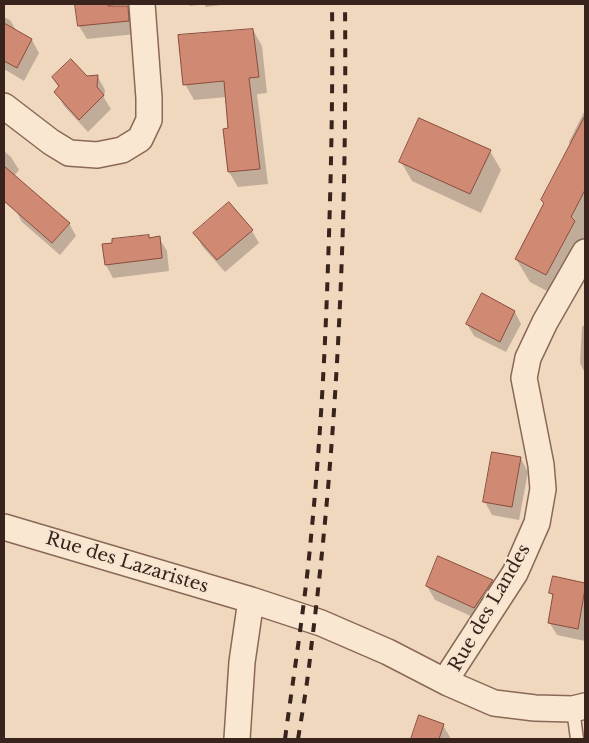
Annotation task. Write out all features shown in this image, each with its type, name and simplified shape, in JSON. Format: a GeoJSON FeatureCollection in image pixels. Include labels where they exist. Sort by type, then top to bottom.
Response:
{"type":"FeatureCollection","features":[{"type":"Feature","properties":{"kind":"street"},"geometry":{"type":"LineString","coordinates":[[4,106],[51,142],[69,153],[97,155],[122,150],[140,139],[149,120],[142,4]]}},
{"type":"Feature","properties":{"kind":"street","name":"Rue des Landes"},"geometry":{"type":"LineString","coordinates":[[448,683],[452,670],[515,573],[537,523],[543,489],[541,465],[524,378],[528,358],[545,322],[585,252]]}},
{"type":"Feature","properties":{"kind":"street","name":"Rue des Lazaristes"},"geometry":{"type":"LineString","coordinates":[[4,526],[251,600],[321,623],[388,652],[448,683],[494,702],[535,708],[579,707]]}},
{"type":"Feature","properties":{"kind":"street"},"geometry":{"type":"LineString","coordinates":[[237,739],[242,662],[251,600]]}},
{"type":"Feature","properties":{"kind":"lane"},"geometry":{"type":"LineString","coordinates":[[577,739],[579,707]]}},
{"type":"Feature","properties":{"kind":"building"},"geometry":{"type":"Polygon","coordinates":[[[75,4],[128,6],[129,21],[78,26],[75,4]]]}},
{"type":"Feature","properties":{"kind":"building"},"geometry":{"type":"Polygon","coordinates":[[[4,23],[32,39],[17,68],[4,61],[4,23]]]}},
{"type":"Feature","properties":{"kind":"building"},"geometry":{"type":"Polygon","coordinates":[[[253,29],[259,77],[249,78],[260,169],[228,172],[223,129],[228,128],[224,81],[183,85],[178,35],[253,29]]]}},
{"type":"Feature","properties":{"kind":"building"},"geometry":{"type":"Polygon","coordinates":[[[71,59],[87,76],[98,75],[97,87],[104,95],[79,120],[54,92],[59,86],[52,77],[71,59]]]}},
{"type":"Feature","properties":{"kind":"building"},"geometry":{"type":"Polygon","coordinates":[[[585,116],[585,190],[571,217],[575,221],[546,275],[515,259],[544,203],[541,200],[585,116]]]}},
{"type":"Feature","properties":{"kind":"building"},"geometry":{"type":"Polygon","coordinates":[[[419,118],[491,150],[470,194],[399,162],[419,118]]]}},
{"type":"Feature","properties":{"kind":"building"},"geometry":{"type":"Polygon","coordinates":[[[4,166],[70,223],[52,243],[4,201],[4,166]]]}},
{"type":"Feature","properties":{"kind":"building"},"geometry":{"type":"Polygon","coordinates":[[[229,202],[253,230],[217,260],[193,233],[229,202]]]}},
{"type":"Feature","properties":{"kind":"building"},"geometry":{"type":"Polygon","coordinates":[[[149,235],[149,238],[160,236],[162,258],[105,265],[102,244],[112,243],[112,239],[149,235]]]}},
{"type":"Feature","properties":{"kind":"building"},"geometry":{"type":"Polygon","coordinates":[[[482,293],[515,311],[500,342],[466,324],[482,293]]]}},
{"type":"Feature","properties":{"kind":"building"},"geometry":{"type":"Polygon","coordinates":[[[492,452],[521,457],[512,507],[483,502],[492,452]]]}},
{"type":"Feature","properties":{"kind":"building"},"geometry":{"type":"Polygon","coordinates":[[[438,556],[493,580],[474,608],[426,586],[438,556]]]}},
{"type":"Feature","properties":{"kind":"building"},"geometry":{"type":"Polygon","coordinates":[[[553,576],[585,583],[578,629],[548,623],[553,594],[549,593],[553,576]]]}},
{"type":"Feature","properties":{"kind":"building"},"geometry":{"type":"Polygon","coordinates":[[[419,715],[444,724],[439,739],[411,739],[419,715]]]}},
{"type":"Feature","properties":{"kind":"railway"},"geometry":{"type":"LineString","coordinates":[[285,739],[309,562],[322,401],[330,200],[332,4]]}},
{"type":"Feature","properties":{"kind":"railway"},"geometry":{"type":"LineString","coordinates":[[298,739],[320,569],[334,408],[342,246],[345,4]]}}]}
